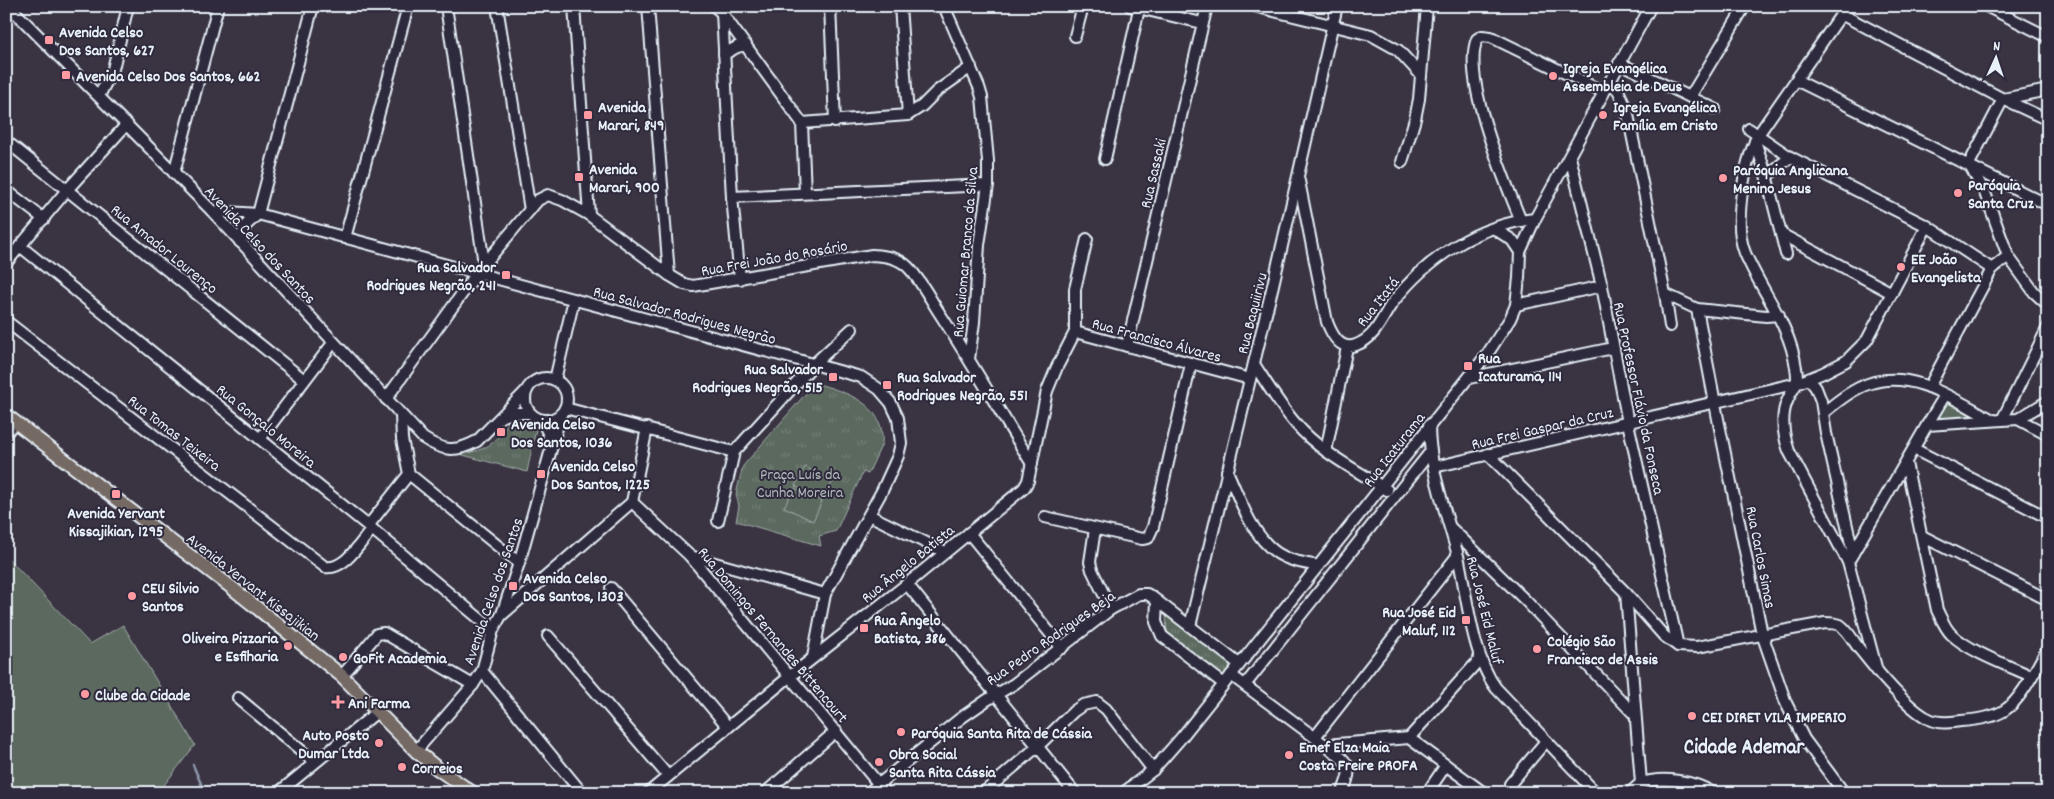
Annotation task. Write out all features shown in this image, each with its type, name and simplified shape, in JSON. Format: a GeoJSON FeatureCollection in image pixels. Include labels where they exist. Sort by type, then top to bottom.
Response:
{"type":"FeatureCollection","features":[{"type":"Feature","properties":{"kind":"main road","name":"Avenida Yervant Kissajikian"},"geometry":{"type":"LineString","coordinates":[[11,419],[231,587],[342,676],[416,752],[473,793]]}},
{"type":"Feature","properties":{"kind":"street","name":"Avenida Celso dos Santos"},"geometry":{"type":"LineString","coordinates":[[9,6],[212,211],[423,438],[436,446],[448,449],[459,449],[477,441],[527,390]]}},
{"type":"Feature","properties":{"kind":"street"},"geometry":{"type":"LineString","coordinates":[[99,96],[115,63],[128,6]]}},
{"type":"Feature","properties":{"kind":"street"},"geometry":{"type":"LineString","coordinates":[[174,173],[218,6]]}},
{"type":"Feature","properties":{"kind":"street"},"geometry":{"type":"LineString","coordinates":[[240,242],[245,226],[258,214],[313,6]]}},
{"type":"Feature","properties":{"kind":"street"},"geometry":{"type":"LineString","coordinates":[[345,238],[408,6]]}},
{"type":"Feature","properties":{"kind":"street"},"geometry":{"type":"LineString","coordinates":[[446,6],[484,264]]}},
{"type":"Feature","properties":{"kind":"street"},"geometry":{"type":"LineString","coordinates":[[386,399],[477,273],[530,210],[497,6]]}},
{"type":"Feature","properties":{"kind":"street"},"geometry":{"type":"LineString","coordinates":[[574,6],[589,215]]}},
{"type":"Feature","properties":{"kind":"street"},"geometry":{"type":"LineString","coordinates":[[648,6],[669,276]]}},
{"type":"Feature","properties":{"kind":"street"},"geometry":{"type":"LineString","coordinates":[[830,6],[835,122]]}},
{"type":"Feature","properties":{"kind":"street"},"geometry":{"type":"LineString","coordinates":[[900,6],[908,115]]}},
{"type":"Feature","properties":{"kind":"street","name":"Rua Guiomar Branco da Silva"},"geometry":{"type":"LineString","coordinates":[[944,6],[982,97],[988,162],[988,185],[979,245],[974,322],[969,359]]}},
{"type":"Feature","properties":{"kind":"street"},"geometry":{"type":"LineString","coordinates":[[1075,36],[1083,6]]}},
{"type":"Feature","properties":{"kind":"street","name":"Rua Sassaki"},"geometry":{"type":"LineString","coordinates":[[1127,346],[1207,6]]}},
{"type":"Feature","properties":{"kind":"street"},"geometry":{"type":"LineString","coordinates":[[1254,6],[1371,34],[1398,50],[1421,75]]}},
{"type":"Feature","properties":{"kind":"street","name":"Rua Baquiirivu"},"geometry":{"type":"LineString","coordinates":[[1190,626],[1299,177],[1337,6]]}},
{"type":"Feature","properties":{"kind":"street"},"geometry":{"type":"LineString","coordinates":[[1402,162],[1415,119],[1428,6]]}},
{"type":"Feature","properties":{"kind":"street"},"geometry":{"type":"LineString","coordinates":[[1690,96],[1745,6]]}},
{"type":"Feature","properties":{"kind":"street"},"geometry":{"type":"LineString","coordinates":[[1986,6],[2048,38]]}},
{"type":"Feature","properties":{"kind":"street"},"geometry":{"type":"LineString","coordinates":[[719,8],[802,123],[805,193]]}},
{"type":"Feature","properties":{"kind":"street"},"geometry":{"type":"LineString","coordinates":[[719,8],[724,54],[732,197],[740,279]]}},
{"type":"Feature","properties":{"kind":"street"},"geometry":{"type":"LineString","coordinates":[[1105,159],[1134,8],[1202,23]]}},
{"type":"Feature","properties":{"kind":"street"},"geometry":{"type":"LineString","coordinates":[[1520,252],[1535,220],[1620,63],[1646,8]]}},
{"type":"Feature","properties":{"kind":"street"},"geometry":{"type":"LineString","coordinates":[[1851,557],[1789,451],[1785,440],[1783,420],[1785,408],[1798,383],[1792,347],[1779,315],[1752,268],[1742,242],[1743,181],[1754,135],[1796,80],[1844,10],[2003,99],[2048,120]]}},
{"type":"Feature","properties":{"kind":"street"},"geometry":{"type":"LineString","coordinates":[[1520,221],[1487,133],[1475,75],[1474,53],[1476,41],[1479,37],[1487,36],[1496,39],[1604,92]]}},
{"type":"Feature","properties":{"kind":"street"},"geometry":{"type":"LineString","coordinates":[[724,54],[737,47],[746,45]]}},
{"type":"Feature","properties":{"kind":"street"},"geometry":{"type":"LineString","coordinates":[[1620,63],[1715,109]]}},
{"type":"Feature","properties":{"kind":"street"},"geometry":{"type":"LineString","coordinates":[[802,123],[908,115],[970,67]]}},
{"type":"Feature","properties":{"kind":"street"},"geometry":{"type":"LineString","coordinates":[[1796,80],[1969,164],[2048,205]]}},
{"type":"Feature","properties":{"kind":"street"},"geometry":{"type":"LineString","coordinates":[[1609,82],[1618,90],[1627,110],[1670,326]]}},
{"type":"Feature","properties":{"kind":"street"},"geometry":{"type":"LineString","coordinates":[[2003,99],[2048,90]]}},
{"type":"Feature","properties":{"kind":"street"},"geometry":{"type":"LineString","coordinates":[[1969,164],[2003,99]]}},
{"type":"Feature","properties":{"kind":"street"},"geometry":{"type":"LineString","coordinates":[[6,263],[67,190],[127,124]]}},
{"type":"Feature","properties":{"kind":"street"},"geometry":{"type":"LineString","coordinates":[[1754,135],[1790,157],[1927,226],[1992,269]]}},
{"type":"Feature","properties":{"kind":"street"},"geometry":{"type":"LineString","coordinates":[[1754,135],[1786,254]]}},
{"type":"Feature","properties":{"kind":"street","name":"Rua Amador Lourenço"},"geometry":{"type":"LineString","coordinates":[[6,141],[304,380]]}},
{"type":"Feature","properties":{"kind":"street","name":"Rua Professor Flávio da Fonseca"},"geometry":{"type":"LineString","coordinates":[[1570,157],[1602,286],[1628,423],[1678,646]]}},
{"type":"Feature","properties":{"kind":"street"},"geometry":{"type":"LineString","coordinates":[[1766,176],[1790,157]]}},
{"type":"Feature","properties":{"kind":"street"},"geometry":{"type":"LineString","coordinates":[[1969,164],[1985,193],[2008,256],[2034,292],[2048,305]]}},
{"type":"Feature","properties":{"kind":"street"},"geometry":{"type":"LineString","coordinates":[[1299,177],[1327,322],[1337,342],[1347,347],[1326,451]]}},
{"type":"Feature","properties":{"kind":"street"},"geometry":{"type":"LineString","coordinates":[[732,197],[988,185]]}},
{"type":"Feature","properties":{"kind":"street"},"geometry":{"type":"LineString","coordinates":[[6,190],[44,218]]}},
{"type":"Feature","properties":{"kind":"street","name":"Rua Frei João do Rosário"},"geometry":{"type":"LineString","coordinates":[[530,210],[538,200],[548,195],[562,200],[589,215],[669,276],[684,284],[693,286],[872,255],[887,256],[899,260],[908,267],[969,359],[1032,464]]}},
{"type":"Feature","properties":{"kind":"street","name":"Rua Salvador Rodrigues Negrão"},"geometry":{"type":"LineString","coordinates":[[212,211],[258,214],[574,299],[861,377],[882,392],[891,403],[898,418],[901,432],[898,456],[869,515],[826,594],[813,657]]}},
{"type":"Feature","properties":{"kind":"street","name":"Rua Itatá"},"geometry":{"type":"LineString","coordinates":[[1347,347],[1367,339],[1377,329],[1392,304],[1413,279],[1459,243],[1520,221],[1535,220]]}},
{"type":"Feature","properties":{"kind":"street","name":"Rua Frei Gaspar da Cruz"},"geometry":{"type":"LineString","coordinates":[[1434,467],[1798,383],[1846,361],[1867,340],[1927,226]]}},
{"type":"Feature","properties":{"kind":"street"},"geometry":{"type":"LineString","coordinates":[[1495,229],[1512,240],[1520,252]]}},
{"type":"Feature","properties":{"kind":"street"},"geometry":{"type":"LineString","coordinates":[[1781,234],[1892,293]]}},
{"type":"Feature","properties":{"kind":"street"},"geometry":{"type":"LineString","coordinates":[[1075,332],[1075,289],[1087,239]]}},
{"type":"Feature","properties":{"kind":"street","name":"Rua Gonçalo Moreira"},"geometry":{"type":"LineString","coordinates":[[20,246],[370,527],[493,630]]}},
{"type":"Feature","properties":{"kind":"street","name":"Rua Icaturama"},"geometry":{"type":"LineString","coordinates":[[1123,793],[1152,770],[1181,738],[1488,353],[1510,319],[1516,305],[1520,252]]}},
{"type":"Feature","properties":{"kind":"street"},"geometry":{"type":"LineString","coordinates":[[1929,386],[1992,269],[2008,256]]}},
{"type":"Feature","properties":{"kind":"street"},"geometry":{"type":"LineString","coordinates":[[1516,305],[1602,286]]}},
{"type":"Feature","properties":{"kind":"street"},"geometry":{"type":"LineString","coordinates":[[1665,294],[1697,309],[1766,316],[1779,315]]}},
{"type":"Feature","properties":{"kind":"street"},"geometry":{"type":"LineString","coordinates":[[555,380],[574,299]]}},
{"type":"Feature","properties":{"kind":"street","name":"Rua Carlos Simas"},"geometry":{"type":"LineString","coordinates":[[1697,309],[1762,634],[1786,703],[1804,739],[1844,793]]}},
{"type":"Feature","properties":{"kind":"street","name":"Rua Tomas Teixeira"},"geometry":{"type":"LineString","coordinates":[[6,320],[325,567],[337,567],[343,562],[370,527]]}},
{"type":"Feature","properties":{"kind":"street"},"geometry":{"type":"LineString","coordinates":[[1998,420],[2048,327]]}},
{"type":"Feature","properties":{"kind":"street"},"geometry":{"type":"LineString","coordinates":[[718,521],[734,452],[814,364],[852,329]]}},
{"type":"Feature","properties":{"kind":"street","name":"Rua Francisco Álvares"},"geometry":{"type":"LineString","coordinates":[[1032,464],[1047,391],[1075,332],[1250,380]]}},
{"type":"Feature","properties":{"kind":"street"},"geometry":{"type":"LineString","coordinates":[[260,439],[333,343]]}},
{"type":"Feature","properties":{"kind":"street"},"geometry":{"type":"LineString","coordinates":[[1469,378],[1613,348]]}},
{"type":"Feature","properties":{"kind":"street"},"geometry":{"type":"LineString","coordinates":[[1045,517],[1142,539],[1146,539],[1150,535],[1191,364]]}},
{"type":"Feature","properties":{"kind":"street"},"geometry":{"type":"LineString","coordinates":[[1254,364],[1296,424],[1326,451],[1394,494]]}},
{"type":"Feature","properties":{"kind":"street"},"geometry":{"type":"LineString","coordinates":[[530,414],[525,401],[527,390],[534,382],[544,378],[555,380],[566,392],[563,411]]}},
{"type":"Feature","properties":{"kind":"street"},"geometry":{"type":"LineString","coordinates":[[1809,379],[1819,394],[1851,557],[1877,671]]}},
{"type":"Feature","properties":{"kind":"street"},"geometry":{"type":"LineString","coordinates":[[1823,413],[1848,394],[1868,384],[1894,380],[1909,381],[1929,386],[1998,420]]}},
{"type":"Feature","properties":{"kind":"street"},"geometry":{"type":"LineString","coordinates":[[1851,557],[1945,395]]}},
{"type":"Feature","properties":{"kind":"street"},"geometry":{"type":"LineString","coordinates":[[1927,425],[2018,419],[2048,401]]}},
{"type":"Feature","properties":{"kind":"street","name":"Avenida Celso dos Santos"},"geometry":{"type":"LineString","coordinates":[[416,752],[473,685],[482,671],[493,630],[502,614],[519,563],[563,411]]}},
{"type":"Feature","properties":{"kind":"street"},"geometry":{"type":"LineString","coordinates":[[502,417],[515,413],[530,414],[542,420],[549,420],[563,411],[647,428],[734,452]]}},
{"type":"Feature","properties":{"kind":"street"},"geometry":{"type":"LineString","coordinates":[[401,415],[402,439],[409,474],[519,563]]}},
{"type":"Feature","properties":{"kind":"street"},"geometry":{"type":"LineString","coordinates":[[6,433],[11,419]]}},
{"type":"Feature","properties":{"kind":"street"},"geometry":{"type":"LineString","coordinates":[[2018,419],[2048,435]]}},
{"type":"Feature","properties":{"kind":"street"},"geometry":{"type":"LineString","coordinates":[[542,420],[548,433],[552,450]]}},
{"type":"Feature","properties":{"kind":"street","name":"Rua José Eid Maluf"},"geometry":{"type":"LineString","coordinates":[[1429,425],[1434,467],[1458,556],[1480,660],[1487,676],[1496,688],[1596,793]]}},
{"type":"Feature","properties":{"kind":"street"},"geometry":{"type":"LineString","coordinates":[[502,614],[632,502],[647,428]]}},
{"type":"Feature","properties":{"kind":"street"},"geometry":{"type":"LineString","coordinates":[[1914,449],[2048,518]]}},
{"type":"Feature","properties":{"kind":"street","name":"Rua Icaturama"},"geometry":{"type":"LineString","coordinates":[[1245,685],[1394,494],[1431,450]]}},
{"type":"Feature","properties":{"kind":"street"},"geometry":{"type":"LineString","coordinates":[[1488,454],[1626,593],[1664,636],[1678,646],[1697,646],[1825,623],[1839,625],[1846,631],[1877,671],[1918,713],[1932,720],[1945,722],[1974,720],[1996,715],[2006,709],[2015,700],[2048,648]]}},
{"type":"Feature","properties":{"kind":"street"},"geometry":{"type":"LineString","coordinates":[[1906,462],[1938,610],[1951,634],[1965,644],[2031,676]]}},
{"type":"Feature","properties":{"kind":"street","name":"Rua Ângelo Batista"},"geometry":{"type":"LineString","coordinates":[[648,793],[813,657],[907,584],[1024,488],[1032,464]]}},
{"type":"Feature","properties":{"kind":"street"},"geometry":{"type":"LineString","coordinates":[[1227,471],[1255,529],[1265,542],[1278,553],[1292,560],[1318,566]]}},
{"type":"Feature","properties":{"kind":"street"},"geometry":{"type":"LineString","coordinates":[[370,527],[409,474]]}},
{"type":"Feature","properties":{"kind":"street","name":"Rua Domingos Fernandes Bittencourt"},"geometry":{"type":"LineString","coordinates":[[632,502],[690,556],[886,793]]}},
{"type":"Feature","properties":{"kind":"street"},"geometry":{"type":"LineString","coordinates":[[869,515],[945,552]]}},
{"type":"Feature","properties":{"kind":"street"},"geometry":{"type":"LineString","coordinates":[[1450,527],[1526,601],[1634,714]]}},
{"type":"Feature","properties":{"kind":"street"},"geometry":{"type":"LineString","coordinates":[[1095,528],[1090,562],[1092,570],[1112,608]]}},
{"type":"Feature","properties":{"kind":"street"},"geometry":{"type":"LineString","coordinates":[[969,533],[1062,648]]}},
{"type":"Feature","properties":{"kind":"street"},"geometry":{"type":"LineString","coordinates":[[1922,536],[2048,600]]}},
{"type":"Feature","properties":{"kind":"street"},"geometry":{"type":"LineString","coordinates":[[690,556],[826,594]]}},
{"type":"Feature","properties":{"kind":"street"},"geometry":{"type":"LineString","coordinates":[[1315,737],[1458,556]]}},
{"type":"Feature","properties":{"kind":"street"},"geometry":{"type":"LineString","coordinates":[[907,584],[1075,793]]}},
{"type":"Feature","properties":{"kind":"street"},"geometry":{"type":"LineString","coordinates":[[611,588],[728,727]]}},
{"type":"Feature","properties":{"kind":"street"},"geometry":{"type":"LineString","coordinates":[[1626,593],[1634,714],[1641,783]]}},
{"type":"Feature","properties":{"kind":"street","name":"Rua Pedro Rodrigues Beja"},"geometry":{"type":"LineString","coordinates":[[868,793],[961,718],[1014,684],[1112,608],[1139,594],[1147,594],[1157,601]]}},
{"type":"Feature","properties":{"kind":"street"},"geometry":{"type":"LineString","coordinates":[[1157,601],[1240,664]]}},
{"type":"Feature","properties":{"kind":"street"},"geometry":{"type":"LineString","coordinates":[[1157,601],[1156,622],[1162,636],[1224,684]]}},
{"type":"Feature","properties":{"kind":"street"},"geometry":{"type":"LineString","coordinates":[[342,676],[377,634],[384,632],[473,685]]}},
{"type":"Feature","properties":{"kind":"street"},"geometry":{"type":"LineString","coordinates":[[548,636],[668,776]]}},
{"type":"Feature","properties":{"kind":"street"},"geometry":{"type":"LineString","coordinates":[[1409,738],[1480,660]]}},
{"type":"Feature","properties":{"kind":"street"},"geometry":{"type":"LineString","coordinates":[[482,671],[582,793]]}},
{"type":"Feature","properties":{"kind":"street"},"geometry":{"type":"LineString","coordinates":[[1231,675],[1345,761],[1349,766],[1350,775],[1342,793]]}},
{"type":"Feature","properties":{"kind":"street"},"geometry":{"type":"LineString","coordinates":[[238,698],[315,762]]}},
{"type":"Feature","properties":{"kind":"street"},"geometry":{"type":"LineString","coordinates":[[983,793],[1037,748],[1074,712],[1083,705],[1097,702],[1106,709],[1152,770]]}},
{"type":"Feature","properties":{"kind":"street"},"geometry":{"type":"LineString","coordinates":[[278,793],[377,712]]}},
{"type":"Feature","properties":{"kind":"street"},"geometry":{"type":"LineString","coordinates":[[765,793],[836,731]]}},
{"type":"Feature","properties":{"kind":"street"},"geometry":{"type":"LineString","coordinates":[[1325,745],[1409,738],[1484,793]]}},
{"type":"Feature","properties":{"kind":"street"},"geometry":{"type":"LineString","coordinates":[[1510,784],[1546,741]]}},
{"type":"Feature","properties":{"kind":"street"},"geometry":{"type":"LineString","coordinates":[[1427,793],[1446,765]]}},
{"type":"Feature","properties":{"kind":"street"},"geometry":{"type":"LineString","coordinates":[[1630,793],[1641,783],[1651,781],[1690,782],[1703,786],[1713,793]]}},
{"type":"Feature","properties":{"kind":"green space","name":"Praça Luís da Cunha Moreira"},"geometry":{"type":"Polygon","coordinates":[[[815,383],[850,395],[861,402],[877,418],[882,430],[882,444],[868,474],[863,472],[836,531],[819,536],[821,546],[736,521],[739,506],[736,494],[743,466],[815,383]]]}},
{"type":"Feature","properties":{"kind":"green space"},"geometry":{"type":"Polygon","coordinates":[[[1946,397],[1989,419],[1933,421],[1946,397]]]}},
{"type":"Feature","properties":{"kind":"green space"},"geometry":{"type":"Polygon","coordinates":[[[512,417],[536,429],[527,472],[459,454],[478,450],[491,444],[512,417]]]}},
{"type":"Feature","properties":{"kind":"green space"},"geometry":{"type":"Polygon","coordinates":[[[805,467],[833,481],[823,500],[795,486],[805,467]]]}},
{"type":"Feature","properties":{"kind":"green space"},"geometry":{"type":"Polygon","coordinates":[[[794,488],[822,501],[813,521],[784,507],[794,488]]]}},
{"type":"Feature","properties":{"kind":"green space","name":"Clube da Cidade"},"geometry":{"type":"Polygon","coordinates":[[[6,556],[90,644],[123,625],[195,745],[158,793],[6,793],[6,556]]]}},
{"type":"Feature","properties":{"kind":"green space"},"geometry":{"type":"Polygon","coordinates":[[[1166,612],[1235,664],[1222,681],[1167,635],[1166,612]]]}},
{"type":"Feature","properties":{"kind":"waterway"},"geometry":{"type":"LineString","coordinates":[[193,765],[205,793]]}},
{"type":"Feature","properties":{"kind":"place","name":"Avenida Celso Dos Santos, 627"},"geometry":{"type":"Point","coordinates":[49,40]}},
{"type":"Feature","properties":{"kind":"place","name":"Avenida Celso Dos Santos, 662"},"geometry":{"type":"Point","coordinates":[66,75]}},
{"type":"Feature","properties":{"kind":"place","name":"Igreja Evangélica Assembleia de Deus"},"geometry":{"type":"Point","coordinates":[1553,76]}},
{"type":"Feature","properties":{"kind":"place","name":"Avenida Marari, 849"},"geometry":{"type":"Point","coordinates":[588,115]}},
{"type":"Feature","properties":{"kind":"place","name":"Igreja Evangélica Família em Cristo"},"geometry":{"type":"Point","coordinates":[1603,115]}},
{"type":"Feature","properties":{"kind":"place","name":"Avenida Marari, 900"},"geometry":{"type":"Point","coordinates":[579,177]}},
{"type":"Feature","properties":{"kind":"place","name":"Paróquia Anglicana Menino Jesus"},"geometry":{"type":"Point","coordinates":[1723,178]}},
{"type":"Feature","properties":{"kind":"place","name":"Paróquia Santa Cruz"},"geometry":{"type":"Point","coordinates":[1958,193]}},
{"type":"Feature","properties":{"kind":"place","name":"EE João Evangelista"},"geometry":{"type":"Point","coordinates":[1901,267]}},
{"type":"Feature","properties":{"kind":"place","name":"Rua Salvador Rodrigues Negrão, 241"},"geometry":{"type":"Point","coordinates":[506,275]}},
{"type":"Feature","properties":{"kind":"place","name":"Rua Icaturama, 114"},"geometry":{"type":"Point","coordinates":[1468,366]}},
{"type":"Feature","properties":{"kind":"place","name":"Rua Salvador Rodrigues Negrão, 515"},"geometry":{"type":"Point","coordinates":[833,377]}},
{"type":"Feature","properties":{"kind":"place","name":"Rua Salvador Rodrigues Negrão, 551"},"geometry":{"type":"Point","coordinates":[887,385]}},
{"type":"Feature","properties":{"kind":"place","name":"Avenida Celso Dos Santos, 1036"},"geometry":{"type":"Point","coordinates":[501,432]}},
{"type":"Feature","properties":{"kind":"place","name":"Avenida Celso Dos Santos, 1225"},"geometry":{"type":"Point","coordinates":[541,474]}},
{"type":"Feature","properties":{"kind":"place","name":"Avenida Yervant Kissajikian, 1295"},"geometry":{"type":"Point","coordinates":[116,494]}},
{"type":"Feature","properties":{"kind":"place","name":"Avenida Celso Dos Santos, 1303"},"geometry":{"type":"Point","coordinates":[513,586]}},
{"type":"Feature","properties":{"kind":"place","name":"CEU Silvio Santos"},"geometry":{"type":"Point","coordinates":[132,596]}},
{"type":"Feature","properties":{"kind":"place","name":"Rua José Eid Maluf, 112"},"geometry":{"type":"Point","coordinates":[1466,620]}},
{"type":"Feature","properties":{"kind":"place","name":"Rua Ângelo Batista, 386"},"geometry":{"type":"Point","coordinates":[864,628]}},
{"type":"Feature","properties":{"kind":"place","name":"Oliveira Pizzaria e Esfiharia"},"geometry":{"type":"Point","coordinates":[288,646]}},
{"type":"Feature","properties":{"kind":"place","name":"Colégio São Francisco de Assis"},"geometry":{"type":"Point","coordinates":[1537,649]}},
{"type":"Feature","properties":{"kind":"place","name":"GoFit Academia"},"geometry":{"type":"Point","coordinates":[343,657]}},
{"type":"Feature","properties":{"kind":"place","name":"Clube da Cidade"},"geometry":{"type":"Point","coordinates":[85,694]}},
{"type":"Feature","properties":{"kind":"place","name":"Ani Farma"},"geometry":{"type":"Point","coordinates":[338,702]}},
{"type":"Feature","properties":{"kind":"place","name":"CEI DIRET VILA IMPERIO"},"geometry":{"type":"Point","coordinates":[1692,716]}},
{"type":"Feature","properties":{"kind":"place","name":"Paróquia Santa Rita de Cássia"},"geometry":{"type":"Point","coordinates":[901,732]}},
{"type":"Feature","properties":{"kind":"place","name":"Auto Posto Dumar Ltda"},"geometry":{"type":"Point","coordinates":[379,743]}},
{"type":"Feature","properties":{"kind":"place","name":"Emef Elza Maia Costa Freire PROFA"},"geometry":{"type":"Point","coordinates":[1289,755]}},
{"type":"Feature","properties":{"kind":"place","name":"Obra Social Santa Rita Cássia"},"geometry":{"type":"Point","coordinates":[879,762]}},
{"type":"Feature","properties":{"kind":"place","name":"Correios"},"geometry":{"type":"Point","coordinates":[402,767]}},
{"type":"Feature","properties":{"kind":"district","name":"Cidade Ademar"},"geometry":{"type":"Point","coordinates":[1744,746]}}]}
